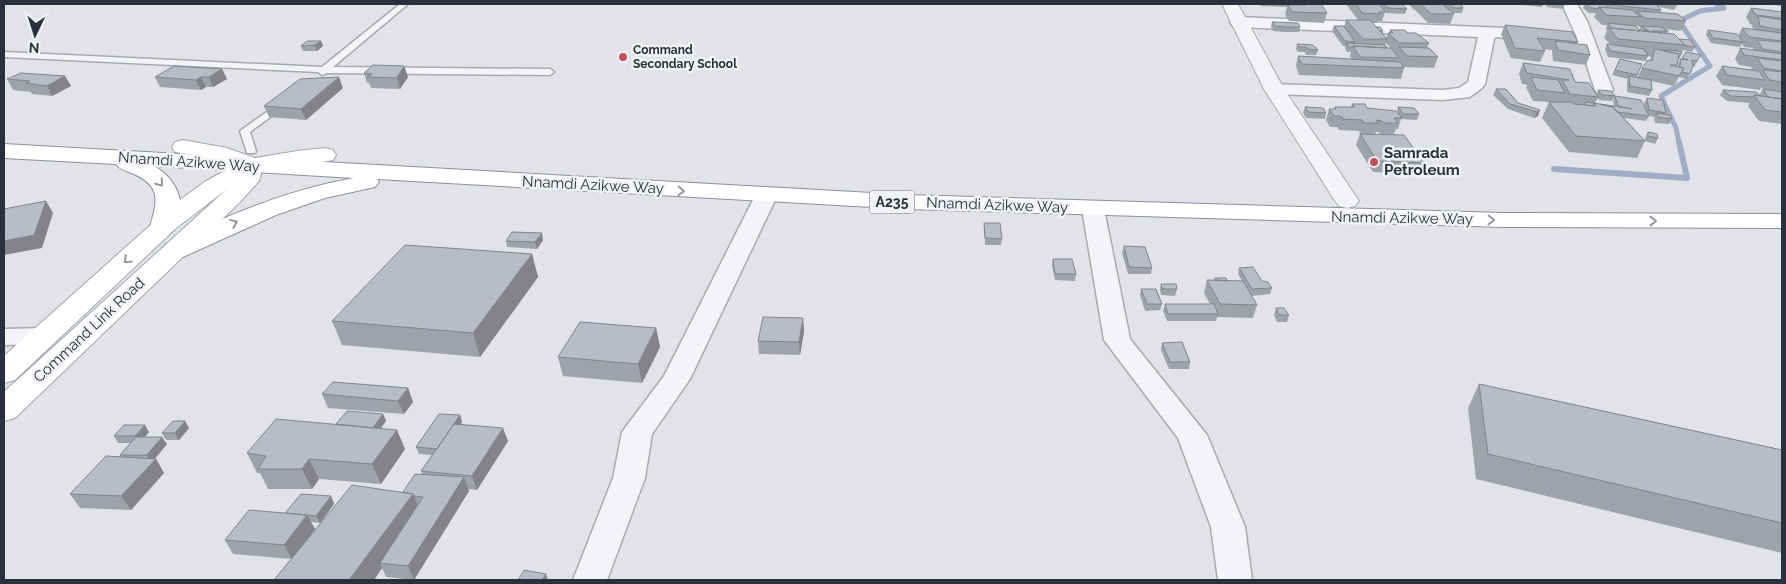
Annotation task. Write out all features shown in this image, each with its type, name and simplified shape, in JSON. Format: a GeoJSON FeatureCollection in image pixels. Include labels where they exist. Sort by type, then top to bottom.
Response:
{"type":"FeatureCollection","features":[{"type":"Feature","properties":{"kind":"main road","name":"Nnamdi Azikwe Way"},"geometry":{"type":"LineString","coordinates":[[4,137],[184,147],[251,159],[451,177],[766,196],[1093,209],[1493,220],[1782,221]]}},
{"type":"Feature","properties":{"kind":"main road","name":"Nnamdi Azikwe Way"},"geometry":{"type":"LineString","coordinates":[[4,151],[83,156],[251,159],[325,155],[871,185],[1347,201],[1782,205]]}},
{"type":"Feature","properties":{"kind":"main road"},"geometry":{"type":"LineString","coordinates":[[83,156],[127,163],[148,171],[162,183],[168,198],[168,239]]}},
{"type":"Feature","properties":{"kind":"main road"},"geometry":{"type":"LineString","coordinates":[[168,239],[236,193],[247,181],[251,159]]}},
{"type":"Feature","properties":{"kind":"main road"},"geometry":{"type":"LineString","coordinates":[[168,239],[215,230],[321,192],[356,184],[388,179],[451,177]]}},
{"type":"Feature","properties":{"kind":"main road","name":"Command Link Road"},"geometry":{"type":"LineString","coordinates":[[4,373],[45,336],[168,239]]}},
{"type":"Feature","properties":{"kind":"main road","name":"Command Link Road"},"geometry":{"type":"LineString","coordinates":[[4,410],[168,239]]}},
{"type":"Feature","properties":{"kind":"street"},"geometry":{"type":"LineString","coordinates":[[1570,4],[1579,21],[1604,90]]}},
{"type":"Feature","properties":{"kind":"street"},"geometry":{"type":"LineString","coordinates":[[1234,13],[1505,34],[1587,44]]}},
{"type":"Feature","properties":{"kind":"street"},"geometry":{"type":"LineString","coordinates":[[1234,13],[1274,89],[1347,201]]}},
{"type":"Feature","properties":{"kind":"street"},"geometry":{"type":"LineString","coordinates":[[1274,89],[1443,95],[1464,92],[1476,84],[1486,37],[1490,34]]}},
{"type":"Feature","properties":{"kind":"street"},"geometry":{"type":"LineString","coordinates":[[590,580],[629,478],[637,432],[676,379],[766,196]]}},
{"type":"Feature","properties":{"kind":"street"},"geometry":{"type":"LineString","coordinates":[[1093,209],[1117,340],[1192,436],[1228,527],[1235,580]]}},
{"type":"Feature","properties":{"kind":"street"},"geometry":{"type":"LineString","coordinates":[[4,337],[45,336]]}},
{"type":"Feature","properties":{"kind":"lane"},"geometry":{"type":"LineString","coordinates":[[309,82],[404,4]]}},
{"type":"Feature","properties":{"kind":"lane"},"geometry":{"type":"LineString","coordinates":[[4,54],[324,70],[550,72]]}},
{"type":"Feature","properties":{"kind":"lane"},"geometry":{"type":"LineString","coordinates":[[251,159],[245,131],[286,101]]}},
{"type":"Feature","properties":{"kind":"building"},"geometry":{"type":"Polygon","coordinates":[[[1321,4],[1327,13],[1292,12],[1288,5],[1321,4]]]}},
{"type":"Feature","properties":{"kind":"building"},"geometry":{"type":"Polygon","coordinates":[[[1356,4],[1379,4],[1385,12],[1378,12],[1380,14],[1362,13],[1356,4]]]}},
{"type":"Feature","properties":{"kind":"building"},"geometry":{"type":"Polygon","coordinates":[[[1384,4],[1402,4],[1407,9],[1388,8],[1384,4]]]}},
{"type":"Feature","properties":{"kind":"building"},"geometry":{"type":"Polygon","coordinates":[[[1421,4],[1442,4],[1454,14],[1431,14],[1421,4]]]}},
{"type":"Feature","properties":{"kind":"building"},"geometry":{"type":"Polygon","coordinates":[[[1452,4],[1460,4],[1463,8],[1454,8],[1452,4]]]}},
{"type":"Feature","properties":{"kind":"building"},"geometry":{"type":"Polygon","coordinates":[[[1586,4],[1605,4],[1607,8],[1591,8],[1586,4]]]}},
{"type":"Feature","properties":{"kind":"building"},"geometry":{"type":"Polygon","coordinates":[[[1618,4],[1656,4],[1661,10],[1621,6],[1618,4]]]}},
{"type":"Feature","properties":{"kind":"building"},"geometry":{"type":"Polygon","coordinates":[[[1599,7],[1632,10],[1641,17],[1606,15],[1599,7]]]}},
{"type":"Feature","properties":{"kind":"building"},"geometry":{"type":"Polygon","coordinates":[[[1751,8],[1782,12],[1782,18],[1756,15],[1751,8]]]}},
{"type":"Feature","properties":{"kind":"building"},"geometry":{"type":"Polygon","coordinates":[[[1637,11],[1678,14],[1686,21],[1644,18],[1637,11]]]}},
{"type":"Feature","properties":{"kind":"building"},"geometry":{"type":"Polygon","coordinates":[[[1758,16],[1782,20],[1782,30],[1760,26],[1758,16]]]}},
{"type":"Feature","properties":{"kind":"building"},"geometry":{"type":"Polygon","coordinates":[[[1346,20],[1370,20],[1387,39],[1363,39],[1346,20]]]}},
{"type":"Feature","properties":{"kind":"building"},"geometry":{"type":"Polygon","coordinates":[[[1272,22],[1298,23],[1300,27],[1275,26],[1272,22]]]}},
{"type":"Feature","properties":{"kind":"building"},"geometry":{"type":"Polygon","coordinates":[[[1608,23],[1636,26],[1640,31],[1611,28],[1608,23]]]}},
{"type":"Feature","properties":{"kind":"building"},"geometry":{"type":"Polygon","coordinates":[[[1505,25],[1573,32],[1578,42],[1537,38],[1545,51],[1515,48],[1505,25]]]}},
{"type":"Feature","properties":{"kind":"building"},"geometry":{"type":"Polygon","coordinates":[[[1334,26],[1344,26],[1355,42],[1345,41],[1334,26]]]}},
{"type":"Feature","properties":{"kind":"building"},"geometry":{"type":"Polygon","coordinates":[[[1641,26],[1661,27],[1668,31],[1652,31],[1662,33],[1644,31],[1649,31],[1641,26]]]}},
{"type":"Feature","properties":{"kind":"building"},"geometry":{"type":"Polygon","coordinates":[[[1609,28],[1674,34],[1685,45],[1618,39],[1609,28]]]}},
{"type":"Feature","properties":{"kind":"building"},"geometry":{"type":"Polygon","coordinates":[[[1742,28],[1782,33],[1782,41],[1749,37],[1742,28]]]}},
{"type":"Feature","properties":{"kind":"building"},"geometry":{"type":"Polygon","coordinates":[[[1390,30],[1405,30],[1408,33],[1416,33],[1429,43],[1399,43],[1388,33],[1393,33],[1390,30]]]}},
{"type":"Feature","properties":{"kind":"building"},"geometry":{"type":"Polygon","coordinates":[[[1708,30],[1737,34],[1743,42],[1713,38],[1708,30]]]}},
{"type":"Feature","properties":{"kind":"building"},"geometry":{"type":"Polygon","coordinates":[[[1679,39],[1691,40],[1695,47],[1682,45],[1685,45],[1679,39]]]}},
{"type":"Feature","properties":{"kind":"building"},"geometry":{"type":"Polygon","coordinates":[[[1757,40],[1782,42],[1782,52],[1763,49],[1757,40]]]}},
{"type":"Feature","properties":{"kind":"building"},"geometry":{"type":"Polygon","coordinates":[[[307,41],[321,41],[315,45],[301,46],[307,41]]]}},
{"type":"Feature","properties":{"kind":"building"},"geometry":{"type":"Polygon","coordinates":[[[1555,41],[1587,45],[1590,55],[1558,50],[1555,41]]]}},
{"type":"Feature","properties":{"kind":"building"},"geometry":{"type":"Polygon","coordinates":[[[1346,43],[1385,45],[1387,48],[1349,47],[1346,43]]]}},
{"type":"Feature","properties":{"kind":"building"},"geometry":{"type":"Polygon","coordinates":[[[1297,44],[1313,45],[1318,50],[1299,47],[1297,44]]]}},
{"type":"Feature","properties":{"kind":"building"},"geometry":{"type":"Polygon","coordinates":[[[1607,44],[1644,49],[1648,56],[1610,51],[1607,44]]]}},
{"type":"Feature","properties":{"kind":"building"},"geometry":{"type":"Polygon","coordinates":[[[1353,46],[1391,48],[1399,58],[1360,57],[1353,46]]]}},
{"type":"Feature","properties":{"kind":"building"},"geometry":{"type":"Polygon","coordinates":[[[1399,47],[1429,48],[1438,57],[1407,56],[1399,47]]]}},
{"type":"Feature","properties":{"kind":"building"},"geometry":{"type":"Polygon","coordinates":[[[1740,48],[1782,54],[1782,60],[1744,55],[1740,48]]]}},
{"type":"Feature","properties":{"kind":"building"},"geometry":{"type":"Polygon","coordinates":[[[1655,49],[1679,54],[1677,65],[1670,65],[1684,68],[1679,76],[1642,68],[1648,60],[1652,61],[1655,49]]]}},
{"type":"Feature","properties":{"kind":"building"},"geometry":{"type":"Polygon","coordinates":[[[1663,50],[1682,52],[1678,58],[1679,54],[1663,50]]]}},
{"type":"Feature","properties":{"kind":"building"},"geometry":{"type":"Polygon","coordinates":[[[1686,52],[1701,55],[1697,61],[1692,60],[1693,66],[1690,74],[1682,72],[1684,68],[1679,67],[1680,59],[1688,60],[1682,58],[1686,52]]]}},
{"type":"Feature","properties":{"kind":"building"},"geometry":{"type":"Polygon","coordinates":[[[1298,56],[1400,62],[1404,68],[1302,64],[1298,56]]]}},
{"type":"Feature","properties":{"kind":"building"},"geometry":{"type":"Polygon","coordinates":[[[1757,58],[1782,61],[1782,71],[1764,68],[1757,58]]]}},
{"type":"Feature","properties":{"kind":"building"},"geometry":{"type":"Polygon","coordinates":[[[1620,59],[1642,64],[1637,75],[1615,70],[1620,59]]]}},
{"type":"Feature","properties":{"kind":"building"},"geometry":{"type":"Polygon","coordinates":[[[1523,63],[1570,69],[1575,82],[1589,83],[1598,97],[1570,94],[1562,80],[1569,80],[1527,73],[1523,63]]]}},
{"type":"Feature","properties":{"kind":"building"},"geometry":{"type":"Polygon","coordinates":[[[373,65],[404,66],[397,78],[367,77],[372,74],[364,73],[373,65]]]}},
{"type":"Feature","properties":{"kind":"building"},"geometry":{"type":"Polygon","coordinates":[[[174,66],[222,69],[209,77],[201,77],[196,80],[155,77],[174,66]]]}},
{"type":"Feature","properties":{"kind":"building"},"geometry":{"type":"Polygon","coordinates":[[[1722,66],[1759,71],[1765,80],[1727,75],[1722,66]]]}},
{"type":"Feature","properties":{"kind":"building"},"geometry":{"type":"Polygon","coordinates":[[[1763,70],[1782,72],[1782,82],[1769,80],[1763,70]]]}},
{"type":"Feature","properties":{"kind":"building"},"geometry":{"type":"Polygon","coordinates":[[[21,73],[65,76],[47,86],[26,83],[30,81],[7,79],[21,73]]]}},
{"type":"Feature","properties":{"kind":"building"},"geometry":{"type":"Polygon","coordinates":[[[1629,76],[1651,80],[1652,90],[1630,86],[1629,76]]]}},
{"type":"Feature","properties":{"kind":"building"},"geometry":{"type":"Polygon","coordinates":[[[339,77],[301,109],[264,106],[300,79],[339,77]]]}},
{"type":"Feature","properties":{"kind":"building"},"geometry":{"type":"Polygon","coordinates":[[[1531,77],[1558,80],[1565,93],[1537,90],[1531,77]]]}},
{"type":"Feature","properties":{"kind":"building"},"geometry":{"type":"Polygon","coordinates":[[[1496,89],[1506,89],[1518,103],[1540,110],[1537,112],[1510,104],[1496,89]]]}},
{"type":"Feature","properties":{"kind":"building"},"geometry":{"type":"Polygon","coordinates":[[[1763,89],[1782,92],[1782,99],[1768,97],[1763,89]]]}},
{"type":"Feature","properties":{"kind":"building"},"geometry":{"type":"Polygon","coordinates":[[[1598,90],[1611,91],[1615,96],[1602,95],[1598,90]]]}},
{"type":"Feature","properties":{"kind":"building"},"geometry":{"type":"Polygon","coordinates":[[[1723,90],[1756,92],[1761,96],[1730,96],[1723,90]]]}},
{"type":"Feature","properties":{"kind":"building"},"geometry":{"type":"Polygon","coordinates":[[[1754,95],[1782,99],[1782,112],[1765,110],[1754,95]]]}},
{"type":"Feature","properties":{"kind":"building"},"geometry":{"type":"Polygon","coordinates":[[[1615,96],[1641,100],[1649,116],[1617,112],[1613,107],[1600,104],[1632,109],[1618,106],[1615,96]]]}},
{"type":"Feature","properties":{"kind":"building"},"geometry":{"type":"Polygon","coordinates":[[[1647,98],[1663,100],[1666,113],[1649,110],[1647,98]]]}},
{"type":"Feature","properties":{"kind":"building"},"geometry":{"type":"Polygon","coordinates":[[[1549,102],[1571,102],[1573,104],[1596,106],[1594,103],[1613,107],[1645,141],[1576,136],[1549,102]]]}},
{"type":"Feature","properties":{"kind":"building"},"geometry":{"type":"Polygon","coordinates":[[[1585,102],[1594,103],[1593,106],[1586,105],[1585,102]]]}},
{"type":"Feature","properties":{"kind":"building"},"geometry":{"type":"Polygon","coordinates":[[[1352,104],[1365,104],[1367,108],[1396,111],[1402,118],[1394,118],[1398,123],[1384,123],[1376,120],[1379,123],[1364,123],[1362,120],[1343,119],[1341,116],[1334,116],[1329,109],[1336,109],[1335,107],[1355,107],[1352,104]]]}},
{"type":"Feature","properties":{"kind":"building"},"geometry":{"type":"Polygon","coordinates":[[[1305,107],[1323,108],[1326,113],[1308,112],[1305,107]]]}},
{"type":"Feature","properties":{"kind":"building"},"geometry":{"type":"Polygon","coordinates":[[[1398,107],[1414,108],[1419,114],[1403,114],[1398,107]]]}},
{"type":"Feature","properties":{"kind":"building"},"geometry":{"type":"Polygon","coordinates":[[[1656,113],[1670,115],[1672,119],[1658,117],[1656,113]]]}},
{"type":"Feature","properties":{"kind":"building"},"geometry":{"type":"Polygon","coordinates":[[[1648,132],[1657,134],[1658,138],[1648,136],[1648,132]]]}},
{"type":"Feature","properties":{"kind":"building"},"geometry":{"type":"Polygon","coordinates":[[[1360,134],[1404,135],[1424,163],[1377,161],[1360,134]]]}},
{"type":"Feature","properties":{"kind":"building"},"geometry":{"type":"Polygon","coordinates":[[[46,201],[34,235],[4,241],[4,209],[46,201]]]}},
{"type":"Feature","properties":{"kind":"building"},"geometry":{"type":"Polygon","coordinates":[[[984,223],[1000,223],[1002,239],[985,238],[984,223]]]}},
{"type":"Feature","properties":{"kind":"building"},"geometry":{"type":"Polygon","coordinates":[[[512,232],[542,233],[535,242],[506,241],[512,232]]]}},
{"type":"Feature","properties":{"kind":"building"},"geometry":{"type":"Polygon","coordinates":[[[405,245],[532,254],[473,333],[332,321],[405,245]]]}},
{"type":"Feature","properties":{"kind":"building"},"geometry":{"type":"Polygon","coordinates":[[[1124,246],[1145,247],[1152,268],[1129,267],[1124,246]]]}},
{"type":"Feature","properties":{"kind":"building"},"geometry":{"type":"Polygon","coordinates":[[[1053,259],[1072,259],[1076,274],[1055,274],[1053,259]]]}},
{"type":"Feature","properties":{"kind":"building"},"geometry":{"type":"Polygon","coordinates":[[[1253,267],[1262,281],[1268,282],[1272,288],[1252,289],[1239,268],[1253,267]]]}},
{"type":"Feature","properties":{"kind":"building"},"geometry":{"type":"Polygon","coordinates":[[[1215,278],[1226,278],[1227,281],[1215,280],[1215,278]]]}},
{"type":"Feature","properties":{"kind":"building"},"geometry":{"type":"Polygon","coordinates":[[[1207,280],[1243,281],[1257,305],[1220,304],[1207,280]]]}},
{"type":"Feature","properties":{"kind":"building"},"geometry":{"type":"Polygon","coordinates":[[[1161,284],[1176,284],[1177,289],[1162,289],[1161,284]]]}},
{"type":"Feature","properties":{"kind":"building"},"geometry":{"type":"Polygon","coordinates":[[[1141,289],[1156,289],[1162,304],[1147,304],[1141,289]]]}},
{"type":"Feature","properties":{"kind":"building"},"geometry":{"type":"Polygon","coordinates":[[[1165,304],[1214,304],[1218,314],[1168,314],[1165,304]]]}},
{"type":"Feature","properties":{"kind":"building"},"geometry":{"type":"Polygon","coordinates":[[[1276,308],[1284,308],[1289,315],[1279,315],[1276,308]]]}},
{"type":"Feature","properties":{"kind":"building"},"geometry":{"type":"Polygon","coordinates":[[[763,317],[803,318],[799,342],[758,341],[763,317]]]}},
{"type":"Feature","properties":{"kind":"building"},"geometry":{"type":"Polygon","coordinates":[[[580,322],[656,328],[638,364],[558,357],[580,322]]]}},
{"type":"Feature","properties":{"kind":"building"},"geometry":{"type":"Polygon","coordinates":[[[1182,342],[1190,362],[1170,362],[1162,343],[1182,342]]]}},
{"type":"Feature","properties":{"kind":"building"},"geometry":{"type":"Polygon","coordinates":[[[333,382],[408,388],[398,401],[322,394],[333,382]]]}},
{"type":"Feature","properties":{"kind":"building"},"geometry":{"type":"Polygon","coordinates":[[[1479,384],[1782,450],[1782,523],[1488,454],[1479,384]]]}},
{"type":"Feature","properties":{"kind":"building"},"geometry":{"type":"Polygon","coordinates":[[[347,411],[383,414],[373,428],[336,424],[347,411]]]}},
{"type":"Feature","properties":{"kind":"building"},"geometry":{"type":"Polygon","coordinates":[[[439,414],[460,415],[437,449],[416,447],[439,414]]]}},
{"type":"Feature","properties":{"kind":"building"},"geometry":{"type":"Polygon","coordinates":[[[276,419],[397,430],[372,464],[309,459],[302,469],[258,469],[266,456],[247,453],[276,419]]]}},
{"type":"Feature","properties":{"kind":"building"},"geometry":{"type":"Polygon","coordinates":[[[173,421],[185,421],[175,433],[162,433],[173,421]]]}},
{"type":"Feature","properties":{"kind":"building"},"geometry":{"type":"Polygon","coordinates":[[[454,424],[503,428],[472,476],[421,471],[454,424]]]}},
{"type":"Feature","properties":{"kind":"building"},"geometry":{"type":"Polygon","coordinates":[[[124,425],[145,425],[135,436],[114,436],[124,425]]]}},
{"type":"Feature","properties":{"kind":"building"},"geometry":{"type":"Polygon","coordinates":[[[136,437],[162,437],[147,455],[120,455],[136,437]]]}},
{"type":"Feature","properties":{"kind":"building"},"geometry":{"type":"Polygon","coordinates":[[[106,456],[156,459],[121,496],[70,494],[106,456]]]}},
{"type":"Feature","properties":{"kind":"building"},"geometry":{"type":"Polygon","coordinates":[[[415,474],[464,477],[408,566],[380,563],[423,497],[403,492],[415,474]]]}},
{"type":"Feature","properties":{"kind":"building"},"geometry":{"type":"Polygon","coordinates":[[[352,485],[413,494],[349,580],[274,580],[352,485]]]}},
{"type":"Feature","properties":{"kind":"building"},"geometry":{"type":"Polygon","coordinates":[[[301,494],[331,496],[316,516],[285,513],[301,494]]]}},
{"type":"Feature","properties":{"kind":"building"},"geometry":{"type":"Polygon","coordinates":[[[249,510],[307,515],[284,545],[225,540],[249,510]]]}},
{"type":"Feature","properties":{"kind":"building"},"geometry":{"type":"Polygon","coordinates":[[[524,570],[546,574],[542,580],[518,580],[524,570]]]}},
{"type":"Feature","properties":{"kind":"waterway"},"geometry":{"type":"LineString","coordinates":[[1679,143],[1676,128],[1661,96],[1710,66],[1679,21],[1700,11],[1724,8],[1717,4]]}},
{"type":"Feature","properties":{"kind":"waterway"},"geometry":{"type":"LineString","coordinates":[[1554,169],[1687,178],[1679,142]]}},
{"type":"Feature","properties":{"kind":"place","name":"Command Secondary School"},"geometry":{"type":"Point","coordinates":[623,57]}},
{"type":"Feature","properties":{"kind":"place","name":"Samrada Petroleum"},"geometry":{"type":"Point","coordinates":[1374,162]}}]}
